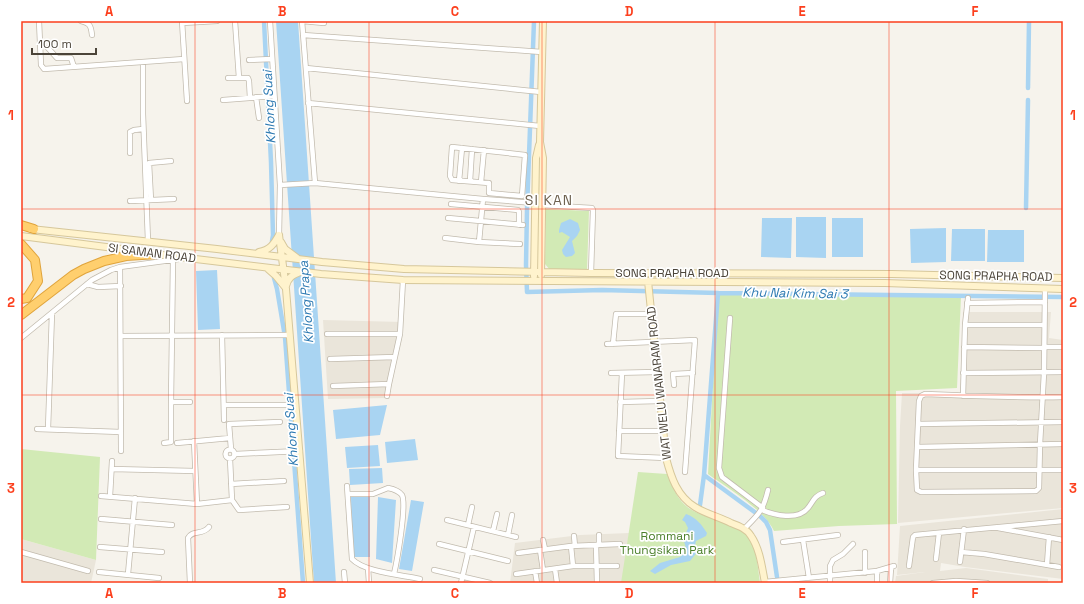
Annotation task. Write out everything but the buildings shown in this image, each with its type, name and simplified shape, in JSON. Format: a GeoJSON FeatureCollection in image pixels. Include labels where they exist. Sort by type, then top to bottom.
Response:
{"type":"FeatureCollection","features":[{"type":"Feature","properties":{"kind":"highway"},"geometry":{"type":"LineString","coordinates":[[21,226],[34,229]]}},
{"type":"Feature","properties":{"kind":"highway"},"geometry":{"type":"LineString","coordinates":[[21,244],[36,260],[38,281],[24,299]]}},
{"type":"Feature","properties":{"kind":"highway"},"geometry":{"type":"LineString","coordinates":[[21,314],[73,275],[84,269],[104,261],[126,256],[158,254]]}},
{"type":"Feature","properties":{"kind":"highway"},"geometry":{"type":"LineString","coordinates":[[21,309],[31,307]]}},
{"type":"Feature","properties":{"kind":"main road"},"geometry":{"type":"LineString","coordinates":[[541,280],[543,158],[540,142],[538,92],[539,52],[542,21]]}},
{"type":"Feature","properties":{"kind":"main road"},"geometry":{"type":"LineString","coordinates":[[532,280],[531,272],[536,158],[540,142]]}},
{"type":"Feature","properties":{"kind":"main road","name":"SI SAMAN ROAD"},"geometry":{"type":"LineString","coordinates":[[34,229],[282,257]]}},
{"type":"Feature","properties":{"kind":"main road"},"geometry":{"type":"LineString","coordinates":[[254,266],[253,258],[255,253],[266,251],[272,247],[279,235]]}},
{"type":"Feature","properties":{"kind":"main road"},"geometry":{"type":"LineString","coordinates":[[279,235],[291,257]]}},
{"type":"Feature","properties":{"kind":"main road"},"geometry":{"type":"LineString","coordinates":[[279,235],[286,289]]}},
{"type":"Feature","properties":{"kind":"main road","name":"SI SAMAN ROAD"},"geometry":{"type":"LineString","coordinates":[[21,236],[283,270]]}},
{"type":"Feature","properties":{"kind":"main road","name":"SONG PRAPHA ROAD"},"geometry":{"type":"LineString","coordinates":[[282,257],[291,257],[298,260],[404,269],[465,271],[885,274],[1063,278]]}},
{"type":"Feature","properties":{"kind":"main road"},"geometry":{"type":"LineString","coordinates":[[318,274],[320,266],[319,262]]}},
{"type":"Feature","properties":{"kind":"main road"},"geometry":{"type":"LineString","coordinates":[[267,268],[276,276],[286,289]]}},
{"type":"Feature","properties":{"kind":"main road"},"geometry":{"type":"LineString","coordinates":[[283,270],[292,273],[287,280],[286,289],[286,335],[292,405],[299,451],[310,583]]}},
{"type":"Feature","properties":{"kind":"main road"},"geometry":{"type":"LineString","coordinates":[[465,271],[465,280]]}},
{"type":"Feature","properties":{"kind":"main road","name":"SONG PRAPHA ROAD"},"geometry":{"type":"LineString","coordinates":[[292,273],[301,272],[403,280],[541,280],[649,287],[885,283],[1045,291],[1063,289]]}},
{"type":"Feature","properties":{"kind":"main road"},"geometry":{"type":"LineString","coordinates":[[885,274],[885,283]]}},
{"type":"Feature","properties":{"kind":"main road","name":"WAT WELU WANARAM ROAD"},"geometry":{"type":"LineString","coordinates":[[649,287],[666,458],[671,477],[677,489],[695,508],[744,529]]}},
{"type":"Feature","properties":{"kind":"main road"},"geometry":{"type":"LineString","coordinates":[[744,529],[751,536],[755,544],[765,583]]}},
{"type":"Feature","properties":{"kind":"street"},"geometry":{"type":"LineString","coordinates":[[39,21],[42,68],[184,59]]}},
{"type":"Feature","properties":{"kind":"street"},"geometry":{"type":"LineString","coordinates":[[81,21],[87,22],[90,25],[92,34]]}},
{"type":"Feature","properties":{"kind":"street"},"geometry":{"type":"LineString","coordinates":[[187,101],[182,22],[217,21]]}},
{"type":"Feature","properties":{"kind":"street"},"geometry":{"type":"LineString","coordinates":[[235,21],[239,78]]}},
{"type":"Feature","properties":{"kind":"street"},"geometry":{"type":"LineString","coordinates":[[270,21],[268,59],[270,96],[280,185],[279,235]]}},
{"type":"Feature","properties":{"kind":"street"},"geometry":{"type":"LineString","coordinates":[[313,183],[302,21],[324,23]]}},
{"type":"Feature","properties":{"kind":"street"},"geometry":{"type":"LineString","coordinates":[[303,35],[539,52]]}},
{"type":"Feature","properties":{"kind":"street"},"geometry":{"type":"LineString","coordinates":[[48,48],[57,58],[71,58],[74,66]]}},
{"type":"Feature","properties":{"kind":"street"},"geometry":{"type":"LineString","coordinates":[[249,60],[268,59]]}},
{"type":"Feature","properties":{"kind":"street"},"geometry":{"type":"LineString","coordinates":[[143,62],[143,129],[149,200]]}},
{"type":"Feature","properties":{"kind":"street"},"geometry":{"type":"LineString","coordinates":[[306,68],[538,92]]}},
{"type":"Feature","properties":{"kind":"street"},"geometry":{"type":"LineString","coordinates":[[228,78],[246,77],[248,79],[250,98]]}},
{"type":"Feature","properties":{"kind":"street"},"geometry":{"type":"LineString","coordinates":[[223,100],[270,96]]}},
{"type":"Feature","properties":{"kind":"street"},"geometry":{"type":"LineString","coordinates":[[256,97],[259,118]]}},
{"type":"Feature","properties":{"kind":"street"},"geometry":{"type":"LineString","coordinates":[[308,103],[540,126]]}},
{"type":"Feature","properties":{"kind":"street"},"geometry":{"type":"LineString","coordinates":[[130,154],[130,132],[143,129]]}},
{"type":"Feature","properties":{"kind":"street"},"geometry":{"type":"LineString","coordinates":[[452,147],[462,148],[526,155],[522,196],[489,194],[489,183],[451,179],[450,172],[452,147]]}},
{"type":"Feature","properties":{"kind":"street"},"geometry":{"type":"LineString","coordinates":[[459,181],[462,148]]}},
{"type":"Feature","properties":{"kind":"street"},"geometry":{"type":"LineString","coordinates":[[470,181],[472,149]]}},
{"type":"Feature","properties":{"kind":"street"},"geometry":{"type":"LineString","coordinates":[[481,182],[484,150]]}},
{"type":"Feature","properties":{"kind":"street"},"geometry":{"type":"LineString","coordinates":[[148,241],[149,163],[171,162]]}},
{"type":"Feature","properties":{"kind":"street"},"geometry":{"type":"LineString","coordinates":[[280,185],[313,183],[483,200],[535,203]]}},
{"type":"Feature","properties":{"kind":"street"},"geometry":{"type":"LineString","coordinates":[[130,201],[174,199]]}},
{"type":"Feature","properties":{"kind":"street"},"geometry":{"type":"LineString","coordinates":[[479,242],[483,200]]}},
{"type":"Feature","properties":{"kind":"street"},"geometry":{"type":"LineString","coordinates":[[448,218],[521,225],[518,210],[451,204]]}},
{"type":"Feature","properties":{"kind":"street"},"geometry":{"type":"LineString","coordinates":[[542,205],[592,208],[591,273]]}},
{"type":"Feature","properties":{"kind":"street"},"geometry":{"type":"LineString","coordinates":[[445,238],[479,242],[520,244]]}},
{"type":"Feature","properties":{"kind":"street"},"geometry":{"type":"LineString","coordinates":[[21,338],[87,284],[102,275],[120,267],[185,257]]}},
{"type":"Feature","properties":{"kind":"street"},"geometry":{"type":"LineString","coordinates":[[164,443],[172,442],[171,402],[173,260]]}},
{"type":"Feature","properties":{"kind":"street"},"geometry":{"type":"LineString","coordinates":[[120,267],[121,451]]}},
{"type":"Feature","properties":{"kind":"street"},"geometry":{"type":"LineString","coordinates":[[387,396],[400,334],[403,280]]}},
{"type":"Feature","properties":{"kind":"street"},"geometry":{"type":"LineString","coordinates":[[87,284],[98,287],[120,286]]}},
{"type":"Feature","properties":{"kind":"street"},"geometry":{"type":"LineString","coordinates":[[1045,291],[1044,373],[1042,397],[1039,488],[1036,491],[921,492],[917,490],[916,470],[918,401],[921,396],[925,394],[963,396],[1042,397],[1063,397]]}},
{"type":"Feature","properties":{"kind":"street"},"geometry":{"type":"LineString","coordinates":[[963,396],[965,325],[968,300],[1045,301]]}},
{"type":"Feature","properties":{"kind":"street"},"geometry":{"type":"LineString","coordinates":[[48,429],[52,313]]}},
{"type":"Feature","properties":{"kind":"street"},"geometry":{"type":"LineString","coordinates":[[613,344],[616,314],[651,314]]}},
{"type":"Feature","properties":{"kind":"street"},"geometry":{"type":"LineString","coordinates":[[730,318],[719,468],[722,476],[762,510],[781,515],[803,513],[816,497],[823,493]]}},
{"type":"Feature","properties":{"kind":"street"},"geometry":{"type":"LineString","coordinates":[[965,325],[1044,325]]}},
{"type":"Feature","properties":{"kind":"street"},"geometry":{"type":"LineString","coordinates":[[326,334],[400,334]]}},
{"type":"Feature","properties":{"kind":"street"},"geometry":{"type":"LineString","coordinates":[[222,335],[224,420]]}},
{"type":"Feature","properties":{"kind":"street"},"geometry":{"type":"LineString","coordinates":[[121,336],[286,335]]}},
{"type":"Feature","properties":{"kind":"street"},"geometry":{"type":"LineString","coordinates":[[607,344],[695,340],[685,472]]}},
{"type":"Feature","properties":{"kind":"street"},"geometry":{"type":"LineString","coordinates":[[964,347],[1063,347]]}},
{"type":"Feature","properties":{"kind":"street"},"geometry":{"type":"LineString","coordinates":[[330,359],[395,357]]}},
{"type":"Feature","properties":{"kind":"street"},"geometry":{"type":"LineString","coordinates":[[611,373],[658,372]]}},
{"type":"Feature","properties":{"kind":"street"},"geometry":{"type":"LineString","coordinates":[[964,373],[1063,372]]}},
{"type":"Feature","properties":{"kind":"street"},"geometry":{"type":"LineString","coordinates":[[622,373],[618,456],[666,458]]}},
{"type":"Feature","properties":{"kind":"street"},"geometry":{"type":"LineString","coordinates":[[674,385],[673,374],[693,373]]}},
{"type":"Feature","properties":{"kind":"street"},"geometry":{"type":"LineString","coordinates":[[333,386],[389,384]]}},
{"type":"Feature","properties":{"kind":"street"},"geometry":{"type":"LineString","coordinates":[[620,402],[660,401]]}},
{"type":"Feature","properties":{"kind":"street"},"geometry":{"type":"LineString","coordinates":[[171,402],[190,402]]}},
{"type":"Feature","properties":{"kind":"street"},"geometry":{"type":"LineString","coordinates":[[224,405],[292,405]]}},
{"type":"Feature","properties":{"kind":"street"},"geometry":{"type":"LineString","coordinates":[[235,454],[232,450],[229,424],[280,422]]}},
{"type":"Feature","properties":{"kind":"street"},"geometry":{"type":"LineString","coordinates":[[918,424],[1063,422]]}},
{"type":"Feature","properties":{"kind":"street"},"geometry":{"type":"LineString","coordinates":[[37,428],[121,432]]}},
{"type":"Feature","properties":{"kind":"street"},"geometry":{"type":"LineString","coordinates":[[619,430],[663,431]]}},
{"type":"Feature","properties":{"kind":"street"},"geometry":{"type":"LineString","coordinates":[[177,442],[230,438]]}},
{"type":"Feature","properties":{"kind":"street"},"geometry":{"type":"LineString","coordinates":[[194,441],[197,504]]}},
{"type":"Feature","properties":{"kind":"street"},"geometry":{"type":"LineString","coordinates":[[917,447],[1063,444]]}},
{"type":"Feature","properties":{"kind":"street"},"geometry":{"type":"LineString","coordinates":[[232,450],[228,450],[225,453],[227,458],[230,459],[232,500],[240,510],[287,507]]}},
{"type":"Feature","properties":{"kind":"street"},"geometry":{"type":"LineString","coordinates":[[230,459],[234,457],[235,454],[299,451]]}},
{"type":"Feature","properties":{"kind":"street"},"geometry":{"type":"LineString","coordinates":[[110,496],[112,461]]}},
{"type":"Feature","properties":{"kind":"street"},"geometry":{"type":"LineString","coordinates":[[112,469],[195,471]]}},
{"type":"Feature","properties":{"kind":"street"},"geometry":{"type":"LineString","coordinates":[[916,470],[1063,470]]}},
{"type":"Feature","properties":{"kind":"street"},"geometry":{"type":"LineString","coordinates":[[231,484],[284,481]]}},
{"type":"Feature","properties":{"kind":"street"},"geometry":{"type":"LineString","coordinates":[[348,486],[352,559],[356,564],[368,568],[420,579]]}},
{"type":"Feature","properties":{"kind":"street"},"geometry":{"type":"LineString","coordinates":[[348,494],[373,494],[388,488],[402,495],[402,514],[394,574]]}},
{"type":"Feature","properties":{"kind":"street"},"geometry":{"type":"LineString","coordinates":[[744,529],[762,510],[768,490]]}},
{"type":"Feature","properties":{"kind":"street"},"geometry":{"type":"LineString","coordinates":[[101,496],[197,504],[232,500]]}},
{"type":"Feature","properties":{"kind":"street"},"geometry":{"type":"LineString","coordinates":[[128,574],[136,498]]}},
{"type":"Feature","properties":{"kind":"street"},"geometry":{"type":"LineString","coordinates":[[468,525],[472,507]]}},
{"type":"Feature","properties":{"kind":"street"},"geometry":{"type":"LineString","coordinates":[[493,531],[497,514]]}},
{"type":"Feature","properties":{"kind":"street"},"geometry":{"type":"LineString","coordinates":[[508,535],[512,515]]}},
{"type":"Feature","properties":{"kind":"street"},"geometry":{"type":"LineString","coordinates":[[101,519],[172,525]]}},
{"type":"Feature","properties":{"kind":"street"},"geometry":{"type":"LineString","coordinates":[[447,520],[516,537]]}},
{"type":"Feature","properties":{"kind":"street"},"geometry":{"type":"LineString","coordinates":[[909,566],[913,538],[915,535],[964,529],[1063,521]]}},
{"type":"Feature","properties":{"kind":"street"},"geometry":{"type":"LineString","coordinates":[[190,583],[188,538],[192,533],[205,532],[209,527]]}},
{"type":"Feature","properties":{"kind":"street"},"geometry":{"type":"LineString","coordinates":[[461,583],[474,527]]}},
{"type":"Feature","properties":{"kind":"street"},"geometry":{"type":"LineString","coordinates":[[994,527],[1063,540]]}},
{"type":"Feature","properties":{"kind":"street"},"geometry":{"type":"LineString","coordinates":[[960,562],[964,529]]}},
{"type":"Feature","properties":{"kind":"street"},"geometry":{"type":"LineString","coordinates":[[936,559],[939,533]]}},
{"type":"Feature","properties":{"kind":"street"},"geometry":{"type":"LineString","coordinates":[[597,583],[597,545],[599,535]]}},
{"type":"Feature","properties":{"kind":"street"},"geometry":{"type":"LineString","coordinates":[[783,542],[838,535]]}},
{"type":"Feature","properties":{"kind":"street"},"geometry":{"type":"LineString","coordinates":[[573,566],[574,536]]}},
{"type":"Feature","properties":{"kind":"street"},"geometry":{"type":"LineString","coordinates":[[1047,565],[1049,537]]}},
{"type":"Feature","properties":{"kind":"street"},"geometry":{"type":"LineString","coordinates":[[543,570],[544,540]]}},
{"type":"Feature","properties":{"kind":"street"},"geometry":{"type":"LineString","coordinates":[[803,540],[810,578]]}},
{"type":"Feature","properties":{"kind":"street"},"geometry":{"type":"LineString","coordinates":[[439,544],[508,561]]}},
{"type":"Feature","properties":{"kind":"street"},"geometry":{"type":"LineString","coordinates":[[518,553],[573,546],[620,544]]}},
{"type":"Feature","properties":{"kind":"street"},"geometry":{"type":"LineString","coordinates":[[830,583],[829,577],[832,560],[843,554],[853,544]]}},
{"type":"Feature","properties":{"kind":"street"},"geometry":{"type":"LineString","coordinates":[[100,547],[162,552]]}},
{"type":"Feature","properties":{"kind":"street"},"geometry":{"type":"LineString","coordinates":[[21,552],[88,571]]}},
{"type":"Feature","properties":{"kind":"street"},"geometry":{"type":"LineString","coordinates":[[865,552],[865,573]]}},
{"type":"Feature","properties":{"kind":"street"},"geometry":{"type":"LineString","coordinates":[[962,552],[984,554],[1059,567]]}},
{"type":"Feature","properties":{"kind":"street"},"geometry":{"type":"LineString","coordinates":[[516,574],[573,566],[617,566]]}},
{"type":"Feature","properties":{"kind":"street"},"geometry":{"type":"LineString","coordinates":[[765,583],[865,573],[892,567],[890,583]]}},
{"type":"Feature","properties":{"kind":"street"},"geometry":{"type":"LineString","coordinates":[[368,568],[369,583]]}},
{"type":"Feature","properties":{"kind":"street"},"geometry":{"type":"LineString","coordinates":[[555,569],[557,583]]}},
{"type":"Feature","properties":{"kind":"street"},"geometry":{"type":"LineString","coordinates":[[434,570],[490,583]]}},
{"type":"Feature","properties":{"kind":"street"},"geometry":{"type":"LineString","coordinates":[[535,571],[537,583]]}},
{"type":"Feature","properties":{"kind":"street"},"geometry":{"type":"LineString","coordinates":[[877,571],[877,583]]}},
{"type":"Feature","properties":{"kind":"street"},"geometry":{"type":"LineString","coordinates":[[99,572],[159,578]]}},
{"type":"Feature","properties":{"kind":"street"},"geometry":{"type":"LineString","coordinates":[[344,572],[345,583]]}},
{"type":"Feature","properties":{"kind":"street"},"geometry":{"type":"LineString","coordinates":[[933,583],[956,581],[987,583]]}},
{"type":"Feature","properties":{"kind":"shaded area"},"geometry":{"type":"Polygon","coordinates":[[[963,312],[1051,312],[1049,338],[1063,340],[1063,508],[898,523],[902,393],[960,393],[963,312]]]}},
{"type":"Feature","properties":{"kind":"shaded area"},"geometry":{"type":"Polygon","coordinates":[[[323,320],[403,322],[389,398],[328,399],[323,320]]]}},
{"type":"Feature","properties":{"kind":"shaded area"},"geometry":{"type":"Polygon","coordinates":[[[1063,509],[1063,579],[941,563],[940,571],[966,568],[1048,579],[1048,583],[895,583],[896,576],[925,572],[897,575],[900,526],[1063,509]]]}},
{"type":"Feature","properties":{"kind":"shaded area"},"geometry":{"type":"Polygon","coordinates":[[[629,533],[622,583],[510,583],[515,543],[580,535],[629,533]]]}},
{"type":"Feature","properties":{"kind":"shaded area"},"geometry":{"type":"Polygon","coordinates":[[[21,539],[96,560],[91,583],[21,583],[21,539]]]}},
{"type":"Feature","properties":{"kind":"green space"},"geometry":{"type":"Polygon","coordinates":[[[546,209],[589,211],[587,271],[550,270],[545,264],[546,209]]]}},
{"type":"Feature","properties":{"kind":"green space"},"geometry":{"type":"Polygon","coordinates":[[[718,293],[961,296],[957,388],[896,391],[897,524],[839,526],[774,531],[763,515],[754,507],[708,474],[718,293]]]}},
{"type":"Feature","properties":{"kind":"green space"},"geometry":{"type":"Polygon","coordinates":[[[21,449],[100,457],[96,560],[21,539],[21,449]]]}},
{"type":"Feature","properties":{"kind":"green space","name":"Rommani Thungsikan Park"},"geometry":{"type":"Polygon","coordinates":[[[638,472],[667,474],[677,495],[685,505],[692,510],[730,524],[745,532],[750,538],[754,549],[760,583],[621,583],[638,472]]]}},
{"type":"Feature","properties":{"kind":"water","name":"Khlong Prapa"},"geometry":{"type":"Polygon","coordinates":[[[276,21],[298,21],[336,583],[314,583],[276,21]]]}},
{"type":"Feature","properties":{"kind":"water"},"geometry":{"type":"Polygon","coordinates":[[[796,217],[826,217],[826,258],[796,257],[796,217]]]}},
{"type":"Feature","properties":{"kind":"water"},"geometry":{"type":"Polygon","coordinates":[[[762,218],[792,218],[791,258],[761,257],[762,218]]]}},
{"type":"Feature","properties":{"kind":"water"},"geometry":{"type":"Polygon","coordinates":[[[832,218],[863,218],[863,257],[832,257],[832,218]]]}},
{"type":"Feature","properties":{"kind":"water"},"geometry":{"type":"Polygon","coordinates":[[[570,219],[578,223],[580,230],[572,241],[575,253],[572,256],[566,257],[562,250],[570,237],[562,232],[559,233],[559,230],[561,223],[570,219]]]}},
{"type":"Feature","properties":{"kind":"water"},"geometry":{"type":"Polygon","coordinates":[[[946,228],[946,262],[911,263],[910,229],[946,228]]]}},
{"type":"Feature","properties":{"kind":"water"},"geometry":{"type":"Polygon","coordinates":[[[952,229],[985,229],[985,261],[951,261],[952,229]]]}},
{"type":"Feature","properties":{"kind":"water"},"geometry":{"type":"Polygon","coordinates":[[[988,230],[1024,230],[1024,262],[987,262],[988,230]]]}},
{"type":"Feature","properties":{"kind":"water"},"geometry":{"type":"Polygon","coordinates":[[[217,270],[220,329],[198,330],[196,271],[217,270]]]}},
{"type":"Feature","properties":{"kind":"water"},"geometry":{"type":"Polygon","coordinates":[[[387,405],[380,435],[336,439],[333,410],[387,405]]]}},
{"type":"Feature","properties":{"kind":"water"},"geometry":{"type":"Polygon","coordinates":[[[415,439],[418,460],[387,463],[385,442],[415,439]]]}},
{"type":"Feature","properties":{"kind":"water"},"geometry":{"type":"Polygon","coordinates":[[[378,445],[380,466],[347,468],[345,447],[378,445]]]}},
{"type":"Feature","properties":{"kind":"water"},"geometry":{"type":"Polygon","coordinates":[[[382,468],[383,483],[350,485],[349,469],[382,468]]]}},
{"type":"Feature","properties":{"kind":"water"},"geometry":{"type":"Polygon","coordinates":[[[351,497],[370,497],[370,557],[352,557],[351,497]]]}},
{"type":"Feature","properties":{"kind":"water"},"geometry":{"type":"Polygon","coordinates":[[[378,497],[396,500],[392,563],[376,559],[378,497]]]}},
{"type":"Feature","properties":{"kind":"water"},"geometry":{"type":"Polygon","coordinates":[[[411,500],[424,502],[412,571],[399,569],[411,500]]]}},
{"type":"Feature","properties":{"kind":"water"},"geometry":{"type":"Polygon","coordinates":[[[686,514],[696,519],[701,524],[707,533],[706,536],[696,541],[694,550],[698,551],[690,561],[671,565],[655,574],[650,571],[660,563],[680,557],[687,551],[682,535],[686,533],[688,528],[682,520],[686,514]]]}},
{"type":"Feature","properties":{"kind":"waterway","name":"Khlong Suai"},"geometry":{"type":"LineString","coordinates":[[264,21],[271,162],[272,241]]}},
{"type":"Feature","properties":{"kind":"waterway","name":"Khu Nai Kim Sai 3"},"geometry":{"type":"LineString","coordinates":[[534,21],[527,209],[527,292],[602,290],[718,293],[1063,297]]}},
{"type":"Feature","properties":{"kind":"waterway"},"geometry":{"type":"LineString","coordinates":[[1028,88],[1029,21]]}},
{"type":"Feature","properties":{"kind":"waterway"},"geometry":{"type":"LineString","coordinates":[[1026,208],[1028,100]]}},
{"type":"Feature","properties":{"kind":"waterway","name":"Khlong Suai"},"geometry":{"type":"LineString","coordinates":[[274,278],[285,337],[303,583]]}},
{"type":"Feature","properties":{"kind":"waterway"},"geometry":{"type":"LineString","coordinates":[[718,293],[704,475],[766,522],[770,530],[777,577]]}},
{"type":"Feature","properties":{"kind":"waterway"},"geometry":{"type":"LineString","coordinates":[[700,505],[704,475]]}},
{"type":"Feature","properties":{"kind":"district","name":"SI KAN"},"geometry":{"type":"Point","coordinates":[549,200]}}]}
